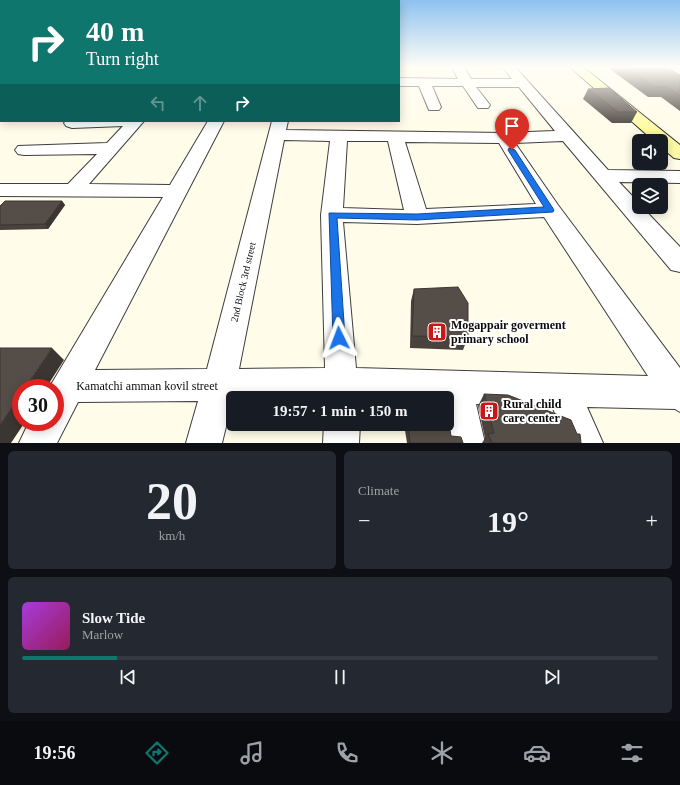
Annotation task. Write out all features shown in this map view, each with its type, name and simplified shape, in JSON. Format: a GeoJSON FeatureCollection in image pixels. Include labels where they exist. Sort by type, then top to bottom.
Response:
{"type":"FeatureCollection","features":[{"type":"Feature","properties":{"kind":"main road"},"geometry":{"type":"LineString","coordinates":[[601,88],[680,154]]}},
{"type":"Feature","properties":{"kind":"main road"},"geometry":{"type":"LineString","coordinates":[[613,88],[680,142]]}},
{"type":"Feature","properties":{"kind":"street"},"geometry":{"type":"LineString","coordinates":[[426,88],[434,107]]}},
{"type":"Feature","properties":{"kind":"street"},"geometry":{"type":"LineString","coordinates":[[470,88],[483,105]]}},
{"type":"Feature","properties":{"kind":"street"},"geometry":{"type":"LineString","coordinates":[[524,88],[680,263]]}},
{"type":"Feature","properties":{"kind":"street"},"geometry":{"type":"LineString","coordinates":[[72,123],[102,122]]}},
{"type":"Feature","properties":{"kind":"street"},"geometry":{"type":"LineString","coordinates":[[73,191],[135,122]]}},
{"type":"Feature","properties":{"kind":"street"},"geometry":{"type":"LineString","coordinates":[[64,395],[215,122]]}},
{"type":"Feature","properties":{"kind":"street"},"geometry":{"type":"LineString","coordinates":[[279,128],[339,136],[504,138],[567,136]]}},
{"type":"Feature","properties":{"kind":"street","name":"2nd Block 3rd street"},"geometry":{"type":"LineString","coordinates":[[204,443],[279,128]]}},
{"type":"Feature","properties":{"kind":"street"},"geometry":{"type":"LineString","coordinates":[[339,136],[332,215],[342,391]]}},
{"type":"Feature","properties":{"kind":"street"},"geometry":{"type":"LineString","coordinates":[[395,136],[417,217]]}},
{"type":"Feature","properties":{"kind":"street"},"geometry":{"type":"LineString","coordinates":[[504,138],[550,210],[679,394]]}},
{"type":"Feature","properties":{"kind":"street"},"geometry":{"type":"LineString","coordinates":[[24,150],[112,148]]}},
{"type":"Feature","properties":{"kind":"street"},"geometry":{"type":"LineString","coordinates":[[604,176],[680,177]]}},
{"type":"Feature","properties":{"kind":"street"},"geometry":{"type":"LineString","coordinates":[[0,190],[177,191]]}},
{"type":"Feature","properties":{"kind":"street"},"geometry":{"type":"LineString","coordinates":[[332,215],[417,217],[550,210]]}},
{"type":"Feature","properties":{"kind":"street","name":"Kamatchi amman kovil street"},"geometry":{"type":"LineString","coordinates":[[64,399],[219,385],[342,391],[456,387],[679,394]]}},
{"type":"Feature","properties":{"kind":"street"},"geometry":{"type":"LineString","coordinates":[[456,387],[467,443]]}},
{"type":"Feature","properties":{"kind":"street"},"geometry":{"type":"LineString","coordinates":[[562,390],[585,443]]}},
{"type":"Feature","properties":{"kind":"street"},"geometry":{"type":"LineString","coordinates":[[37,443],[44,431]]}},
{"type":"Feature","properties":{"kind":"street"},"geometry":{"type":"LineString","coordinates":[[341,443],[342,431]]}},
{"type":"Feature","properties":{"kind":"building"},"geometry":{"type":"Polygon","coordinates":[[[609,88],[637,112],[618,112],[588,89],[609,88]]]}},
{"type":"Feature","properties":{"kind":"building"},"geometry":{"type":"Polygon","coordinates":[[[668,88],[680,88],[680,96],[668,88]]]}},
{"type":"Feature","properties":{"kind":"building"},"geometry":{"type":"Polygon","coordinates":[[[5,201],[62,201],[45,224],[0,225],[0,206],[5,201]]]}},
{"type":"Feature","properties":{"kind":"building","name":"Mogappair goverment primary school"},"geometry":{"type":"Polygon","coordinates":[[[458,287],[468,303],[468,337],[412,336],[414,289],[458,287]]]}},
{"type":"Feature","properties":{"kind":"building"},"geometry":{"type":"Polygon","coordinates":[[[0,348],[52,348],[31,379],[12,379],[12,407],[0,425],[0,348]]]}},
{"type":"Feature","properties":{"kind":"building"},"geometry":{"type":"Polygon","coordinates":[[[484,394],[508,395],[571,420],[577,434],[580,434],[581,443],[492,443],[488,434],[494,433],[484,394]]]}},
{"type":"Feature","properties":{"kind":"building"},"geometry":{"type":"Polygon","coordinates":[[[409,431],[450,431],[451,436],[461,437],[463,443],[410,443],[409,431]]]}},
{"type":"Feature","properties":{"kind":"place","name":"Mogappair goverment primary school"},"geometry":{"type":"Point","coordinates":[437,332]}},
{"type":"Feature","properties":{"kind":"place","name":"Rural child care center"},"geometry":{"type":"Point","coordinates":[489,411]}},
{"type":"Feature","properties":{"kind":"route"},"geometry":{"type":"LineString","coordinates":[[339,338],[332,215],[417,217],[550,210],[512,150]]}}]}
